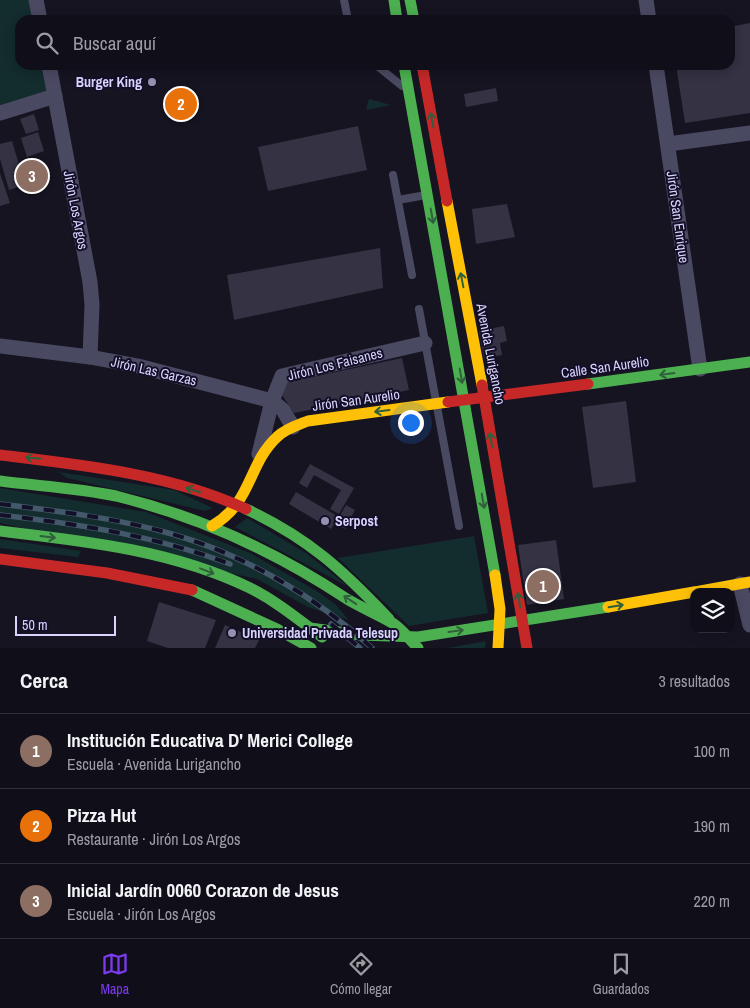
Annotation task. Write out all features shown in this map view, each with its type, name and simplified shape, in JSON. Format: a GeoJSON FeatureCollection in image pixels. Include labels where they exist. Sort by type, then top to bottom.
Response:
{"type":"FeatureCollection","features":[{"type":"Feature","properties":{"kind":"main road"},"geometry":{"type":"LineString","coordinates":[[410,0],[413,15]]}},
{"type":"Feature","properties":{"kind":"main road"},"geometry":{"type":"LineString","coordinates":[[389,2],[394,15]]}},
{"type":"Feature","properties":{"kind":"main road"},"geometry":{"type":"LineString","coordinates":[[405,70],[489,535],[500,609],[498,648]]}},
{"type":"Feature","properties":{"kind":"main road","name":"Avenida Lurigancho"},"geometry":{"type":"LineString","coordinates":[[423,70],[484,398],[527,648]]}},
{"type":"Feature","properties":{"kind":"main road","name":"Calle San Aurelio"},"geometry":{"type":"LineString","coordinates":[[465,401],[750,362]]}},
{"type":"Feature","properties":{"kind":"main road","name":"Jirón San Aurelio"},"geometry":{"type":"LineString","coordinates":[[212,526],[228,518],[238,506],[272,444],[278,436],[293,427],[322,418],[465,401]]}},
{"type":"Feature","properties":{"kind":"main road"},"geometry":{"type":"LineString","coordinates":[[0,454],[77,463],[138,475],[188,488],[268,518],[308,542],[346,574],[418,648]]}},
{"type":"Feature","properties":{"kind":"main road"},"geometry":{"type":"LineString","coordinates":[[0,481],[115,496],[189,517],[285,559],[364,610],[394,625]]}},
{"type":"Feature","properties":{"kind":"main road"},"geometry":{"type":"LineString","coordinates":[[0,531],[128,549],[198,567],[251,588],[331,643]]}},
{"type":"Feature","properties":{"kind":"main road"},"geometry":{"type":"LineString","coordinates":[[0,559],[107,573],[189,589],[228,598],[310,628],[360,635],[407,637],[523,622],[690,593]]}},
{"type":"Feature","properties":{"kind":"main road"},"geometry":{"type":"LineString","coordinates":[[717,588],[745,583]]}},
{"type":"Feature","properties":{"kind":"main road"},"geometry":{"type":"LineString","coordinates":[[189,589],[277,629],[311,648]]}},
{"type":"Feature","properties":{"kind":"street"},"geometry":{"type":"LineString","coordinates":[[36,0],[39,15]]}},
{"type":"Feature","properties":{"kind":"street"},"geometry":{"type":"LineString","coordinates":[[646,0],[648,15]]}},
{"type":"Feature","properties":{"kind":"street","name":"Jirón Los Argos"},"geometry":{"type":"LineString","coordinates":[[50,70],[90,282],[92,305],[90,356]]}},
{"type":"Feature","properties":{"kind":"street","name":"Jirón San Enrique"},"geometry":{"type":"LineString","coordinates":[[657,70],[700,369]]}},
{"type":"Feature","properties":{"kind":"street"},"geometry":{"type":"LineString","coordinates":[[0,113],[55,96]]}},
{"type":"Feature","properties":{"kind":"street"},"geometry":{"type":"LineString","coordinates":[[668,144],[750,133]]}},
{"type":"Feature","properties":{"kind":"street","name":"Jirón Los Faisanes"},"geometry":{"type":"LineString","coordinates":[[256,471],[272,401],[278,384],[285,375],[425,343]]}},
{"type":"Feature","properties":{"kind":"street","name":"Jirón Las Garzas"},"geometry":{"type":"LineString","coordinates":[[0,346],[90,356],[138,366],[272,401]]}},
{"type":"Feature","properties":{"kind":"street"},"geometry":{"type":"LineString","coordinates":[[272,401],[283,410],[293,427]]}},
{"type":"Feature","properties":{"kind":"street"},"geometry":{"type":"LineString","coordinates":[[745,583],[750,624]]}},
{"type":"Feature","properties":{"kind":"lane"},"geometry":{"type":"LineString","coordinates":[[344,0],[347,15]]}},
{"type":"Feature","properties":{"kind":"lane"},"geometry":{"type":"LineString","coordinates":[[382,70],[409,91]]}},
{"type":"Feature","properties":{"kind":"lane"},"geometry":{"type":"LineString","coordinates":[[393,175],[412,275]]}},
{"type":"Feature","properties":{"kind":"lane"},"geometry":{"type":"LineString","coordinates":[[398,200],[428,194]]}},
{"type":"Feature","properties":{"kind":"lane"},"geometry":{"type":"LineString","coordinates":[[419,309],[459,526]]}},
{"type":"Feature","properties":{"kind":"green space"},"geometry":{"type":"Polygon","coordinates":[[[0,0],[31,0],[34,15],[15,15],[15,70],[46,70],[51,90],[0,108],[0,0]]]}},
{"type":"Feature","properties":{"kind":"green space"},"geometry":{"type":"Polygon","coordinates":[[[369,99],[391,105],[366,110],[369,99]]]}},
{"type":"Feature","properties":{"kind":"green space"},"geometry":{"type":"Polygon","coordinates":[[[59,472],[174,490],[213,508],[205,511],[67,478],[59,472]]]}},
{"type":"Feature","properties":{"kind":"green space"},"geometry":{"type":"Polygon","coordinates":[[[0,488],[146,512],[250,553],[315,590],[335,604],[349,620],[308,607],[257,579],[0,523],[0,488]]]}},
{"type":"Feature","properties":{"kind":"green space"},"geometry":{"type":"Polygon","coordinates":[[[247,518],[306,553],[349,587],[235,527],[247,518]]]}},
{"type":"Feature","properties":{"kind":"green space"},"geometry":{"type":"Polygon","coordinates":[[[474,536],[488,613],[409,626],[338,558],[474,536]]]}},
{"type":"Feature","properties":{"kind":"green space"},"geometry":{"type":"Polygon","coordinates":[[[0,539],[81,551],[78,557],[0,548],[0,539]]]}},
{"type":"Feature","properties":{"kind":"green space"},"geometry":{"type":"Polygon","coordinates":[[[486,641],[485,648],[448,648],[486,641]]]}},
{"type":"Feature","properties":{"kind":"building"},"geometry":{"type":"Polygon","coordinates":[[[750,23],[750,113],[685,123],[677,70],[735,70],[735,26],[750,23]]]}},
{"type":"Feature","properties":{"kind":"building"},"geometry":{"type":"Polygon","coordinates":[[[496,88],[498,101],[466,107],[464,94],[496,88]]]}},
{"type":"Feature","properties":{"kind":"building"},"geometry":{"type":"Polygon","coordinates":[[[34,114],[39,130],[26,134],[20,119],[34,114]]]}},
{"type":"Feature","properties":{"kind":"building"},"geometry":{"type":"Polygon","coordinates":[[[358,126],[367,170],[268,191],[258,147],[358,126]]]}},
{"type":"Feature","properties":{"kind":"building"},"geometry":{"type":"Polygon","coordinates":[[[38,132],[44,151],[27,157],[21,138],[38,132]]]}},
{"type":"Feature","properties":{"kind":"building"},"geometry":{"type":"Polygon","coordinates":[[[12,141],[25,185],[9,190],[0,159],[0,144],[12,141]]]}},
{"type":"Feature","properties":{"kind":"building"},"geometry":{"type":"Polygon","coordinates":[[[0,173],[10,203],[0,206],[0,173]]]}},
{"type":"Feature","properties":{"kind":"building"},"geometry":{"type":"Polygon","coordinates":[[[507,204],[515,237],[476,244],[472,209],[507,204]]]}},
{"type":"Feature","properties":{"kind":"building"},"geometry":{"type":"Polygon","coordinates":[[[380,248],[383,288],[234,320],[227,275],[380,248]]]}},
{"type":"Feature","properties":{"kind":"building"},"geometry":{"type":"Polygon","coordinates":[[[504,326],[507,341],[500,343],[502,355],[484,358],[479,331],[504,326]]]}},
{"type":"Feature","properties":{"kind":"building"},"geometry":{"type":"Polygon","coordinates":[[[402,358],[409,390],[294,413],[280,392],[284,383],[402,358]]]}},
{"type":"Feature","properties":{"kind":"building"},"geometry":{"type":"Polygon","coordinates":[[[626,401],[636,482],[593,488],[582,407],[626,401]]]}},
{"type":"Feature","properties":{"kind":"building"},"geometry":{"type":"Polygon","coordinates":[[[310,464],[354,488],[339,514],[330,509],[341,490],[314,475],[307,488],[299,483],[310,464]]]}},
{"type":"Feature","properties":{"kind":"building"},"geometry":{"type":"Polygon","coordinates":[[[296,492],[339,517],[346,505],[355,510],[345,529],[335,523],[331,529],[289,504],[296,492]]]}},
{"type":"Feature","properties":{"kind":"building"},"geometry":{"type":"Polygon","coordinates":[[[556,540],[564,599],[527,605],[518,545],[556,540]]]}},
{"type":"Feature","properties":{"kind":"building"},"geometry":{"type":"Polygon","coordinates":[[[159,602],[216,620],[205,648],[168,648],[147,641],[159,602]]]}},
{"type":"Feature","properties":{"kind":"building","name":"Universidad Privada Telesup"},"geometry":{"type":"Polygon","coordinates":[[[225,625],[259,640],[255,648],[215,648],[225,625]]]}},
{"type":"Feature","properties":{"kind":"railway"},"geometry":{"type":"LineString","coordinates":[[0,504],[108,519],[151,528],[199,543],[253,566],[303,595],[350,629],[372,648]]}},
{"type":"Feature","properties":{"kind":"railway"},"geometry":{"type":"LineString","coordinates":[[0,515],[117,532],[174,546],[230,564]]}},
{"type":"Feature","properties":{"kind":"railway"},"geometry":{"type":"LineString","coordinates":[[331,624],[360,648]]}},
{"type":"Feature","properties":{"kind":"traffic: fast"},"geometry":{"type":"LineString","coordinates":[[394,0],[396,15]]}},
{"type":"Feature","properties":{"kind":"traffic: fast"},"geometry":{"type":"LineString","coordinates":[[410,0],[413,15]]}},
{"type":"Feature","properties":{"kind":"traffic: fast"},"geometry":{"type":"LineString","coordinates":[[405,70],[495,575]]}},
{"type":"Feature","properties":{"kind":"traffic: fast"},"geometry":{"type":"LineString","coordinates":[[588,384],[750,362]]}},
{"type":"Feature","properties":{"kind":"traffic: fast"},"geometry":{"type":"LineString","coordinates":[[0,481],[102,493],[147,504],[207,525],[265,551],[394,624],[418,648]]}},
{"type":"Feature","properties":{"kind":"traffic: fast"},"geometry":{"type":"LineString","coordinates":[[246,509],[288,532],[323,556],[356,585],[389,619]]}},
{"type":"Feature","properties":{"kind":"traffic: fast"},"geometry":{"type":"LineString","coordinates":[[0,531],[96,543],[190,564],[260,593],[322,637]]}},
{"type":"Feature","properties":{"kind":"traffic: fast"},"geometry":{"type":"LineString","coordinates":[[192,590],[277,629],[311,648]]}},
{"type":"Feature","properties":{"kind":"traffic: fast"},"geometry":{"type":"LineString","coordinates":[[310,628],[361,635],[418,637],[608,607]]}},
{"type":"Feature","properties":{"kind":"traffic: slow"},"geometry":{"type":"LineString","coordinates":[[447,201],[482,385]]}},
{"type":"Feature","properties":{"kind":"traffic: slow"},"geometry":{"type":"LineString","coordinates":[[212,526],[235,506],[243,495],[267,448],[280,434],[288,429],[308,421],[448,402]]}},
{"type":"Feature","properties":{"kind":"traffic: slow"},"geometry":{"type":"LineString","coordinates":[[495,575],[500,609],[498,648]]}},
{"type":"Feature","properties":{"kind":"traffic: slow"},"geometry":{"type":"LineString","coordinates":[[717,588],[750,582]]}},
{"type":"Feature","properties":{"kind":"traffic: slow"},"geometry":{"type":"LineString","coordinates":[[608,607],[690,593]]}},
{"type":"Feature","properties":{"kind":"traffic: jam"},"geometry":{"type":"LineString","coordinates":[[423,70],[447,201]]}},
{"type":"Feature","properties":{"kind":"traffic: jam"},"geometry":{"type":"LineString","coordinates":[[448,402],[588,384]]}},
{"type":"Feature","properties":{"kind":"traffic: jam"},"geometry":{"type":"LineString","coordinates":[[482,385],[527,648]]}},
{"type":"Feature","properties":{"kind":"traffic: jam"},"geometry":{"type":"LineString","coordinates":[[0,455],[94,467],[157,479],[217,497],[246,509]]}},
{"type":"Feature","properties":{"kind":"traffic: jam"},"geometry":{"type":"LineString","coordinates":[[0,559],[107,573],[192,590]]}},
{"type":"Feature","properties":{"kind":"place","name":"Burger King"},"geometry":{"type":"Point","coordinates":[152,82]}},
{"type":"Feature","properties":{"kind":"place","name":"Pizza Hut"},"geometry":{"type":"Point","coordinates":[181,104]}},
{"type":"Feature","properties":{"kind":"place","name":"Inicial Jardín 0060 Corazon de Jesus"},"geometry":{"type":"Point","coordinates":[32,176]}},
{"type":"Feature","properties":{"kind":"place","name":"Serpost"},"geometry":{"type":"Point","coordinates":[325,521]}},
{"type":"Feature","properties":{"kind":"place","name":"Institución Educativa D' Merici College"},"geometry":{"type":"Point","coordinates":[543,586]}},
{"type":"Feature","properties":{"kind":"place","name":"Universidad Privada Telesup"},"geometry":{"type":"Point","coordinates":[232,633]}}]}
